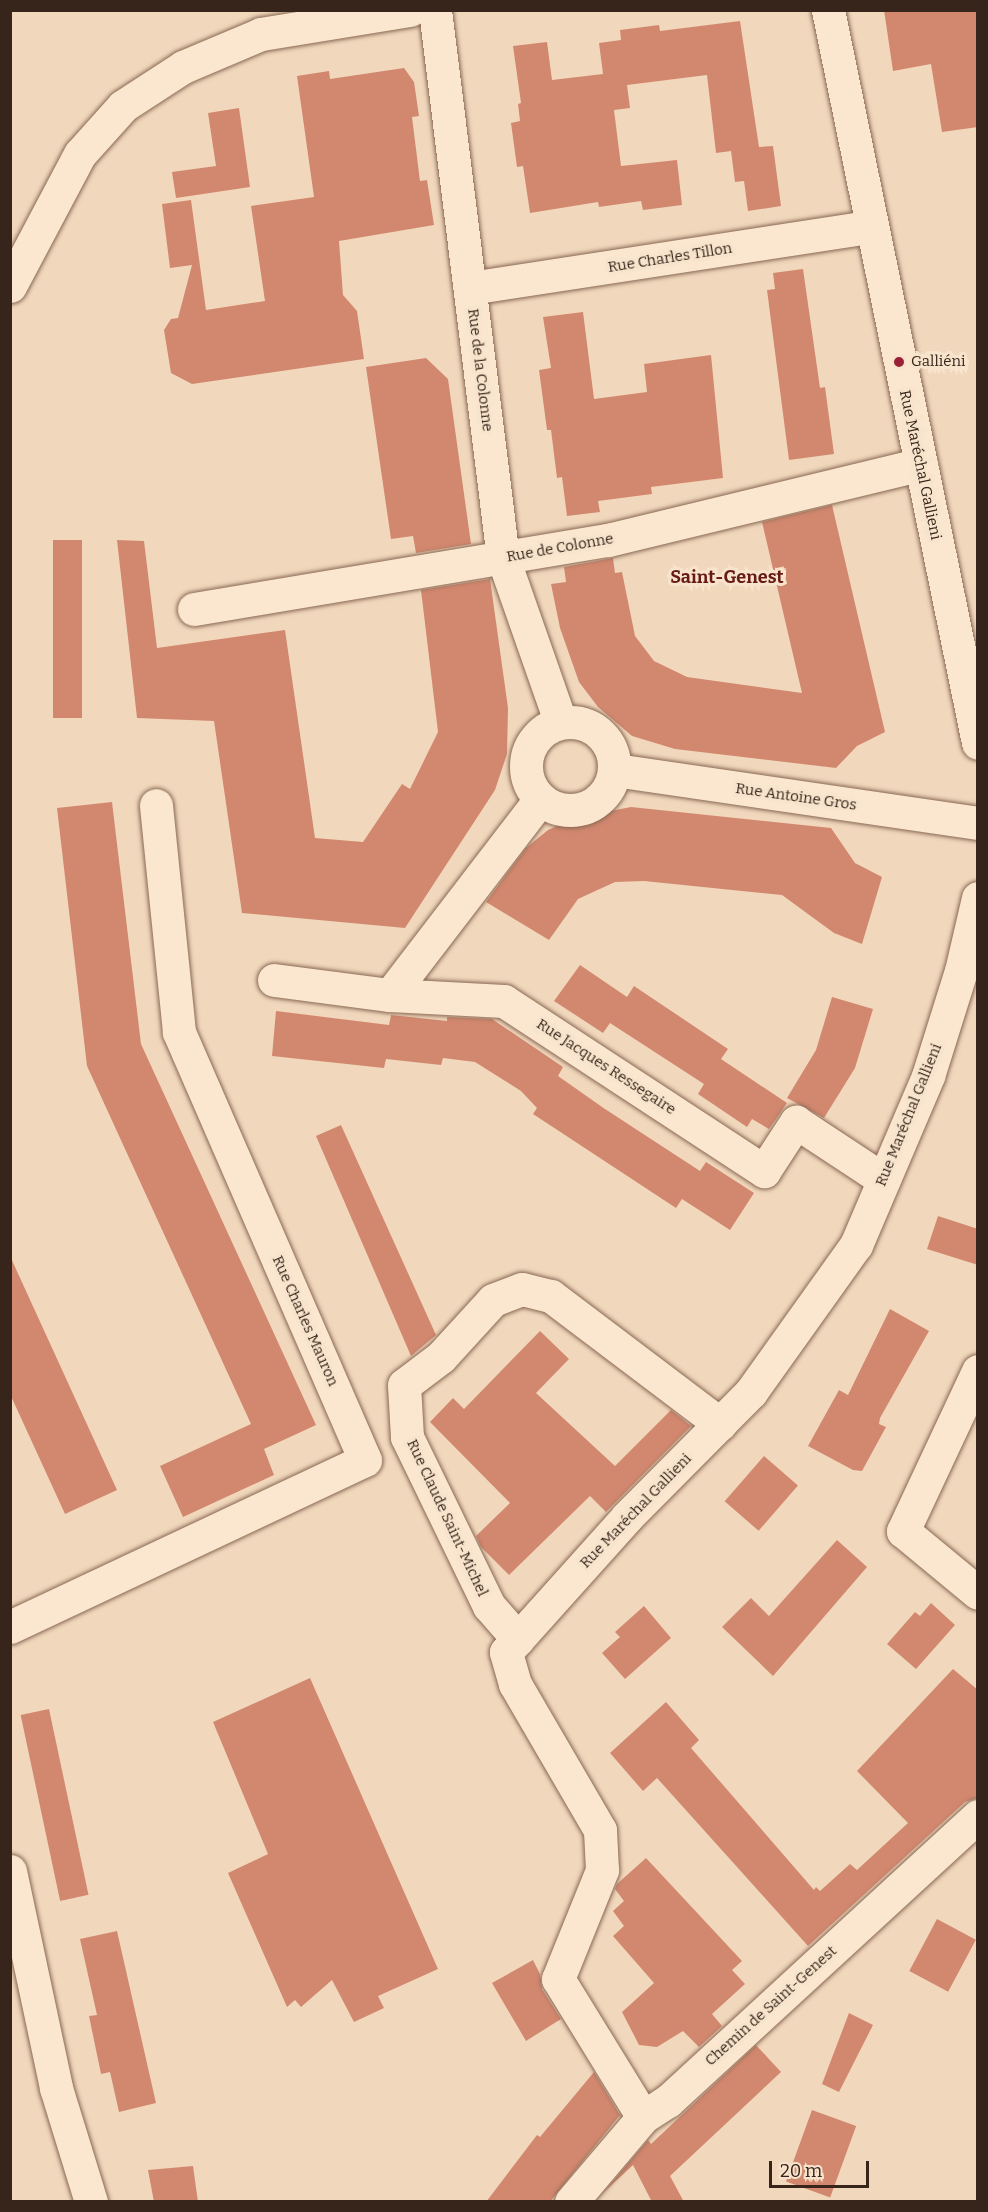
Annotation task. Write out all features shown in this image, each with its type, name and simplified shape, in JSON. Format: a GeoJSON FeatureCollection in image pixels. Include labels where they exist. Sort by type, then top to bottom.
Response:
{"type":"FeatureCollection","features":[{"type":"Feature","properties":{"kind":"street"},"geometry":{"type":"LineString","coordinates":[[10,286],[80,154],[123,105],[183,67],[261,34],[410,10]]}},
{"type":"Feature","properties":{"kind":"street","name":"Rue de la Colonne"},"geometry":{"type":"LineString","coordinates":[[435,10],[503,558],[560,721]]}},
{"type":"Feature","properties":{"kind":"street","name":"Rue Maréchal Gallieni"},"geometry":{"type":"LineString","coordinates":[[828,10],[869,227],[921,464],[978,743]]}},
{"type":"Feature","properties":{"kind":"street","name":"Rue Charles Tillon"},"geometry":{"type":"LineString","coordinates":[[470,288],[869,227]]}},
{"type":"Feature","properties":{"kind":"street","name":"Rue de Colonne"},"geometry":{"type":"LineString","coordinates":[[194,609],[608,540],[921,464]]}},
{"type":"Feature","properties":{"kind":"street"},"geometry":{"type":"LineString","coordinates":[[560,721],[581,722],[600,732],[612,749],[615,770],[601,800],[570,812],[540,801],[524,772],[532,739],[560,721]]}},
{"type":"Feature","properties":{"kind":"street","name":"Rue Antoine Gros"},"geometry":{"type":"LineString","coordinates":[[615,770],[978,823]]}},
{"type":"Feature","properties":{"kind":"street"},"geometry":{"type":"LineString","coordinates":[[390,995],[540,801]]}},
{"type":"Feature","properties":{"kind":"street","name":"Rue Charles Mauron"},"geometry":{"type":"LineString","coordinates":[[10,1627],[365,1460],[179,1032],[156,805]]}},
{"type":"Feature","properties":{"kind":"street","name":"Rue Maréchal Gallieni"},"geometry":{"type":"LineString","coordinates":[[643,2117],[558,1979],[602,1870],[600,1830],[515,1684],[506,1652],[627,1517],[752,1392],[856,1245],[928,1076],[960,971],[978,898]]}},
{"type":"Feature","properties":{"kind":"street","name":"Rue Jacques Ressegaire"},"geometry":{"type":"LineString","coordinates":[[274,980],[390,995],[504,1000],[764,1171],[796,1122],[884,1180]]}},
{"type":"Feature","properties":{"kind":"street","name":"Rue Claude Saint-Michel"},"geometry":{"type":"LineString","coordinates":[[518,1639],[489,1606],[407,1437],[405,1384],[441,1357],[494,1300],[522,1289],[551,1296],[720,1424]]}},
{"type":"Feature","properties":{"kind":"street"},"geometry":{"type":"LineString","coordinates":[[978,1371],[903,1531],[978,1593]]}},
{"type":"Feature","properties":{"kind":"street","name":"Chemin de Saint-Genest"},"geometry":{"type":"LineString","coordinates":[[571,2202],[643,2117],[668,2101],[978,1816]]}},
{"type":"Feature","properties":{"kind":"street"},"geometry":{"type":"LineString","coordinates":[[10,1871],[56,2088],[91,2202]]}},
{"type":"Feature","properties":{"kind":"building"},"geometry":{"type":"Polygon","coordinates":[[[884,10],[978,10],[978,127],[942,132],[931,64],[893,71],[884,10]]]}},
{"type":"Feature","properties":{"kind":"building"},"geometry":{"type":"Polygon","coordinates":[[[740,21],[759,147],[773,146],[781,206],[748,211],[744,181],[735,182],[731,151],[716,153],[707,75],[627,85],[630,108],[614,110],[621,166],[677,160],[682,205],[643,210],[641,201],[599,207],[598,202],[530,213],[523,166],[517,167],[511,123],[520,121],[518,104],[521,103],[513,46],[547,42],[552,80],[603,74],[599,43],[621,40],[620,30],[659,25],[660,31],[740,21]]]}},
{"type":"Feature","properties":{"kind":"building"},"geometry":{"type":"Polygon","coordinates":[[[404,68],[414,82],[419,116],[412,117],[420,181],[427,180],[434,225],[339,241],[343,295],[357,311],[364,359],[192,384],[171,373],[164,330],[171,319],[178,318],[192,265],[170,268],[162,204],[191,200],[206,310],[265,301],[251,206],[314,197],[297,76],[329,71],[330,79],[404,68]]]}},
{"type":"Feature","properties":{"kind":"building"},"geometry":{"type":"Polygon","coordinates":[[[239,108],[250,187],[176,198],[172,172],[216,166],[208,113],[239,108]]]}},
{"type":"Feature","properties":{"kind":"building"},"geometry":{"type":"Polygon","coordinates":[[[803,269],[820,388],[825,387],[834,454],[789,460],[767,290],[775,289],[773,273],[803,269]]]}},
{"type":"Feature","properties":{"kind":"building"},"geometry":{"type":"Polygon","coordinates":[[[583,312],[594,399],[647,392],[644,364],[711,355],[723,478],[651,487],[652,494],[598,501],[600,512],[567,516],[562,477],[557,478],[551,430],[547,430],[539,370],[551,368],[543,317],[583,312]]]}},
{"type":"Feature","properties":{"kind":"building"},"geometry":{"type":"Polygon","coordinates":[[[426,358],[448,379],[471,544],[416,553],[413,536],[391,539],[366,367],[426,358]]]}},
{"type":"Feature","properties":{"kind":"building"},"geometry":{"type":"Polygon","coordinates":[[[832,505],[885,732],[857,746],[836,768],[675,749],[632,736],[598,707],[579,682],[560,628],[551,584],[566,582],[564,567],[613,558],[615,573],[622,572],[635,636],[654,661],[687,677],[802,693],[762,522],[832,505]]]}},
{"type":"Feature","properties":{"kind":"building"},"geometry":{"type":"Polygon","coordinates":[[[53,540],[82,540],[82,718],[53,718],[53,540]]]}},
{"type":"Feature","properties":{"kind":"building"},"geometry":{"type":"Polygon","coordinates":[[[117,540],[144,541],[157,648],[285,630],[315,838],[363,842],[402,784],[410,789],[438,732],[421,590],[490,579],[508,708],[507,754],[495,790],[405,928],[242,913],[214,721],[137,718],[117,540]]]}},
{"type":"Feature","properties":{"kind":"building"},"geometry":{"type":"Polygon","coordinates":[[[112,802],[141,1044],[316,1425],[264,1449],[274,1475],[183,1517],[160,1466],[251,1424],[87,1066],[57,808],[112,802]]]}},
{"type":"Feature","properties":{"kind":"building"},"geometry":{"type":"Polygon","coordinates":[[[631,807],[831,828],[855,863],[882,877],[862,944],[834,933],[782,895],[644,881],[615,882],[578,899],[549,940],[486,902],[526,848],[548,830],[575,818],[631,807]]]}},
{"type":"Feature","properties":{"kind":"building"},"geometry":{"type":"Polygon","coordinates":[[[580,965],[627,997],[634,986],[728,1049],[721,1059],[787,1103],[769,1129],[752,1119],[747,1127],[698,1094],[704,1084],[610,1023],[603,1033],[554,1001],[580,965]]]}},
{"type":"Feature","properties":{"kind":"building"},"geometry":{"type":"Polygon","coordinates":[[[832,997],[873,1009],[855,1068],[824,1118],[787,1098],[816,1050],[832,997]]]}},
{"type":"Feature","properties":{"kind":"building"},"geometry":{"type":"Polygon","coordinates":[[[276,1011],[389,1025],[391,1015],[447,1021],[447,1017],[492,1019],[563,1067],[558,1076],[605,1109],[700,1171],[706,1162],[754,1193],[730,1230],[682,1199],[676,1208],[533,1114],[537,1108],[521,1091],[475,1062],[443,1058],[441,1065],[386,1059],[384,1068],[272,1056],[276,1011]]]}},
{"type":"Feature","properties":{"kind":"building"},"geometry":{"type":"Polygon","coordinates":[[[341,1125],[436,1335],[411,1356],[316,1136],[341,1125]]]}},
{"type":"Feature","properties":{"kind":"building"},"geometry":{"type":"Polygon","coordinates":[[[938,1216],[978,1229],[978,1265],[927,1249],[938,1216]]]}},
{"type":"Feature","properties":{"kind":"building"},"geometry":{"type":"Polygon","coordinates":[[[10,1256],[117,1490],[65,1514],[10,1394],[10,1256]]]}},
{"type":"Feature","properties":{"kind":"building"},"geometry":{"type":"Polygon","coordinates":[[[890,1309],[929,1331],[880,1418],[879,1424],[886,1427],[862,1471],[853,1470],[808,1446],[839,1390],[848,1395],[890,1309]]]}},
{"type":"Feature","properties":{"kind":"building"},"geometry":{"type":"Polygon","coordinates":[[[540,1331],[569,1359],[536,1393],[615,1466],[671,1410],[691,1426],[606,1512],[590,1496],[509,1575],[481,1547],[476,1536],[510,1503],[430,1422],[453,1398],[464,1409],[540,1331]]]}},
{"type":"Feature","properties":{"kind":"building"},"geometry":{"type":"Polygon","coordinates":[[[764,1456],[798,1486],[759,1531],[725,1501],[764,1456]]]}},
{"type":"Feature","properties":{"kind":"building"},"geometry":{"type":"Polygon","coordinates":[[[837,1540],[867,1567],[773,1676],[722,1627],[751,1598],[769,1616],[837,1540]]]}},
{"type":"Feature","properties":{"kind":"building"},"geometry":{"type":"Polygon","coordinates":[[[931,1603],[955,1625],[916,1669],[887,1644],[915,1612],[920,1616],[931,1603]]]}},
{"type":"Feature","properties":{"kind":"building"},"geometry":{"type":"Polygon","coordinates":[[[644,1606],[671,1638],[625,1679],[602,1653],[620,1637],[615,1632],[644,1606]]]}},
{"type":"Feature","properties":{"kind":"building"},"geometry":{"type":"Polygon","coordinates":[[[953,1669],[978,1690],[978,1798],[965,1802],[808,1946],[657,1778],[643,1791],[610,1753],[666,1702],[699,1740],[691,1748],[814,1890],[816,1887],[820,1891],[850,1864],[857,1870],[908,1823],[857,1771],[953,1669]]]}},
{"type":"Feature","properties":{"kind":"building"},"geometry":{"type":"Polygon","coordinates":[[[310,1678],[438,1969],[378,1996],[384,2008],[354,2022],[332,1980],[301,2007],[295,2000],[287,2007],[228,1873],[268,1854],[213,1722],[310,1678]]]}},
{"type":"Feature","properties":{"kind":"building"},"geometry":{"type":"Polygon","coordinates":[[[49,1709],[89,1895],[60,1901],[21,1715],[49,1709]]]}},
{"type":"Feature","properties":{"kind":"building"},"geometry":{"type":"Polygon","coordinates":[[[646,1858],[742,1961],[732,1970],[745,1984],[712,2014],[722,2026],[699,2047],[683,2031],[657,2047],[639,2045],[622,2012],[654,1983],[613,1936],[624,1926],[613,1911],[624,1901],[615,1889],[617,1884],[646,1858]]]}},
{"type":"Feature","properties":{"kind":"building"},"geometry":{"type":"Polygon","coordinates":[[[937,1919],[976,1940],[948,1992],[909,1971],[937,1919]]]}},
{"type":"Feature","properties":{"kind":"building"},"geometry":{"type":"Polygon","coordinates":[[[117,1931],[156,2103],[119,2112],[110,2072],[101,2074],[89,2016],[97,2015],[80,1939],[117,1931]]]}},
{"type":"Feature","properties":{"kind":"building"},"geometry":{"type":"Polygon","coordinates":[[[533,1960],[540,1974],[542,1989],[561,2019],[526,2041],[492,1983],[533,1960]]]}},
{"type":"Feature","properties":{"kind":"building"},"geometry":{"type":"Polygon","coordinates":[[[849,2013],[873,2025],[839,2092],[822,2084],[849,2013]]]}},
{"type":"Feature","properties":{"kind":"building"},"geometry":{"type":"Polygon","coordinates":[[[756,2045],[781,2072],[670,2176],[684,2202],[652,2202],[633,2165],[603,2193],[648,2140],[651,2144],[756,2045]]]}},
{"type":"Feature","properties":{"kind":"building"},"geometry":{"type":"Polygon","coordinates":[[[594,2072],[620,2115],[550,2202],[486,2202],[537,2135],[540,2137],[594,2072]]]}},
{"type":"Feature","properties":{"kind":"building"},"geometry":{"type":"Polygon","coordinates":[[[812,2110],[856,2126],[830,2197],[786,2181],[812,2110]]]}},
{"type":"Feature","properties":{"kind":"building"},"geometry":{"type":"Polygon","coordinates":[[[193,2166],[198,2202],[154,2202],[148,2170],[193,2166]]]}},
{"type":"Feature","properties":{"kind":"place","name":"Galliéni"},"geometry":{"type":"Point","coordinates":[899,362]}},
{"type":"Feature","properties":{"kind":"district","name":"Saint-Genest"},"geometry":{"type":"Point","coordinates":[727,577]}}]}
